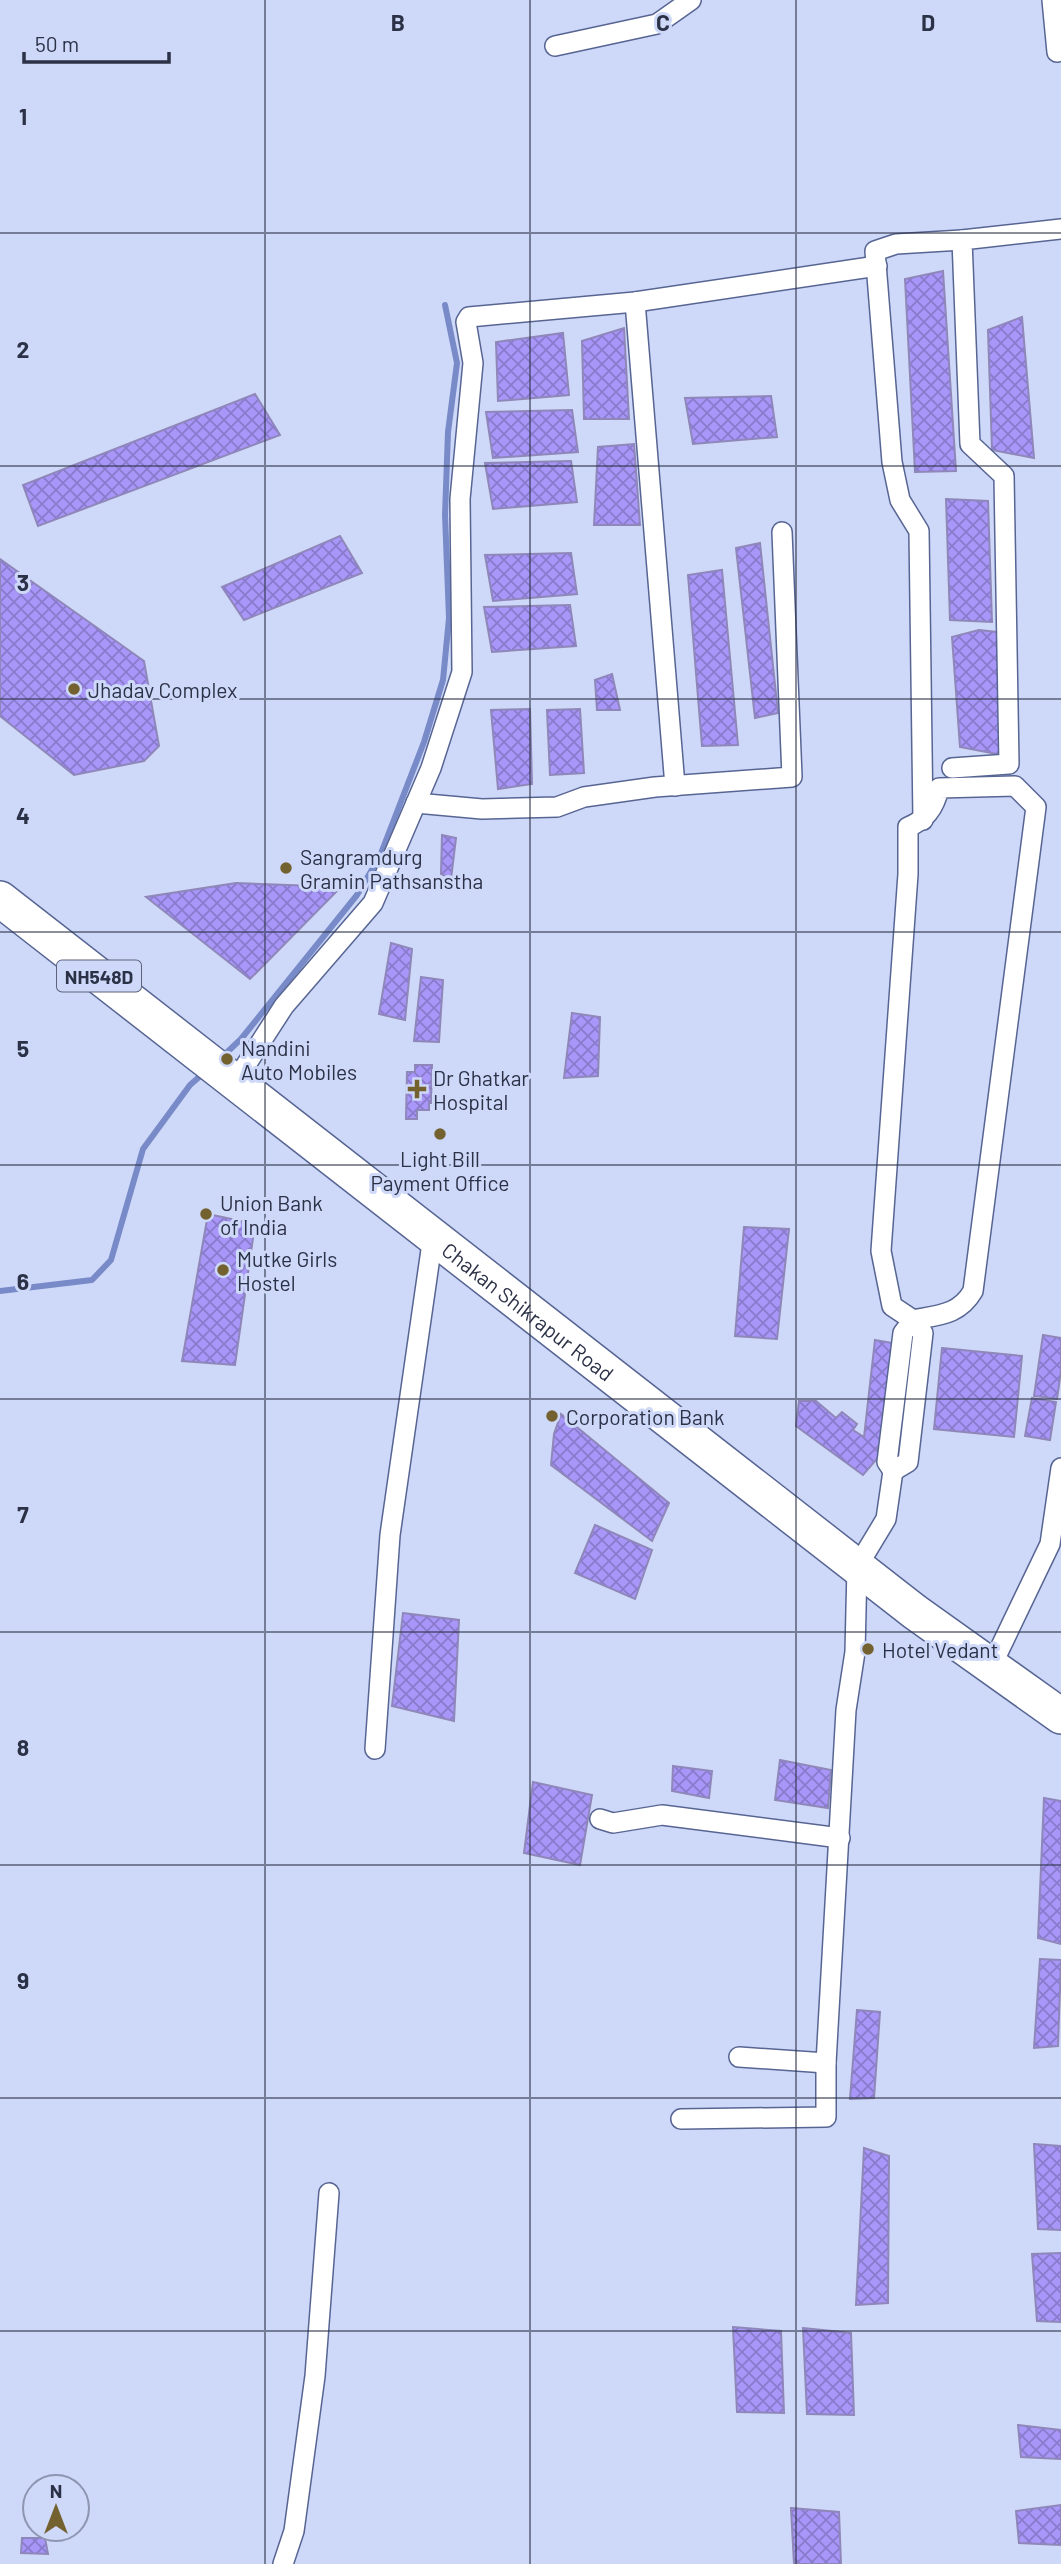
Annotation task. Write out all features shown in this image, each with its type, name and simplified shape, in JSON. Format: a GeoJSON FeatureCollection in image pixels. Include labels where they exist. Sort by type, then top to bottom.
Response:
{"type":"FeatureCollection","features":[{"type":"Feature","properties":{"kind":"highway","name":"Chakan Shikrapur Road"},"geometry":{"type":"LineString","coordinates":[[0,899],[915,1612],[1061,1716]]}},
{"type":"Feature","properties":{"kind":"street"},"geometry":{"type":"LineString","coordinates":[[555,46],[657,24],[691,0]]}},
{"type":"Feature","properties":{"kind":"street"},"geometry":{"type":"LineString","coordinates":[[1052,0],[1057,52]]}},
{"type":"Feature","properties":{"kind":"street"},"geometry":{"type":"LineString","coordinates":[[923,821],[919,531],[900,500],[892,462],[875,251],[896,244],[1061,229]]}},
{"type":"Feature","properties":{"kind":"street"},"geometry":{"type":"LineString","coordinates":[[952,768],[1009,764],[1004,477],[970,444],[962,240]]}},
{"type":"Feature","properties":{"kind":"street"},"geometry":{"type":"LineString","coordinates":[[219,1070],[284,1006],[373,903],[431,768],[462,672],[460,499],[473,363],[466,322],[468,317],[635,302],[877,266]]}},
{"type":"Feature","properties":{"kind":"street"},"geometry":{"type":"LineString","coordinates":[[635,302],[675,786]]}},
{"type":"Feature","properties":{"kind":"street"},"geometry":{"type":"LineString","coordinates":[[416,803],[482,809],[557,807],[584,797],[675,786],[792,777],[782,532]]}},
{"type":"Feature","properties":{"kind":"street"},"geometry":{"type":"LineString","coordinates":[[681,2119],[827,2117],[826,2063],[846,1710],[855,1652],[857,1567],[886,1519],[893,1471],[887,1462],[903,1333],[913,1320],[947,1313],[965,1304],[973,1291],[1036,807],[1015,786],[939,788],[937,798],[923,821],[908,827],[908,874],[881,1251],[892,1306],[913,1320]]}},
{"type":"Feature","properties":{"kind":"street"},"geometry":{"type":"LineString","coordinates":[[375,1749],[390,1535],[433,1236]]}},
{"type":"Feature","properties":{"kind":"street"},"geometry":{"type":"LineString","coordinates":[[991,1667],[1050,1544],[1061,1468]]}},
{"type":"Feature","properties":{"kind":"street"},"geometry":{"type":"LineString","coordinates":[[600,1819],[613,1823],[662,1815],[840,1838]]}},
{"type":"Feature","properties":{"kind":"street"},"geometry":{"type":"LineString","coordinates":[[739,2057],[826,2063]]}},
{"type":"Feature","properties":{"kind":"street"},"geometry":{"type":"LineString","coordinates":[[283,2564],[295,2532],[315,2376],[329,2193]]}},
{"type":"Feature","properties":{"kind":"building"},"geometry":{"type":"Polygon","coordinates":[[[943,271],[956,471],[915,472],[905,279],[943,271]]]}},
{"type":"Feature","properties":{"kind":"building"},"geometry":{"type":"Polygon","coordinates":[[[1022,317],[1034,458],[992,450],[988,330],[1022,317]]]}},
{"type":"Feature","properties":{"kind":"building"},"geometry":{"type":"Polygon","coordinates":[[[624,328],[629,419],[584,419],[582,341],[624,328]]]}},
{"type":"Feature","properties":{"kind":"building"},"geometry":{"type":"Polygon","coordinates":[[[563,333],[569,395],[498,401],[496,342],[563,333]]]}},
{"type":"Feature","properties":{"kind":"building"},"geometry":{"type":"Polygon","coordinates":[[[255,394],[280,435],[38,526],[23,485],[255,394]]]}},
{"type":"Feature","properties":{"kind":"building"},"geometry":{"type":"Polygon","coordinates":[[[771,396],[777,437],[693,444],[685,398],[771,396]]]}},
{"type":"Feature","properties":{"kind":"building"},"geometry":{"type":"Polygon","coordinates":[[[572,410],[578,452],[493,458],[486,412],[572,410]]]}},
{"type":"Feature","properties":{"kind":"building"},"geometry":{"type":"Polygon","coordinates":[[[634,444],[640,525],[594,525],[598,447],[634,444]]]}},
{"type":"Feature","properties":{"kind":"building"},"geometry":{"type":"Polygon","coordinates":[[[571,461],[577,502],[493,509],[485,463],[571,461]]]}},
{"type":"Feature","properties":{"kind":"building"},"geometry":{"type":"Polygon","coordinates":[[[946,499],[988,501],[992,622],[950,620],[946,499]]]}},
{"type":"Feature","properties":{"kind":"building"},"geometry":{"type":"Polygon","coordinates":[[[340,536],[362,573],[244,620],[222,587],[340,536]]]}},
{"type":"Feature","properties":{"kind":"building"},"geometry":{"type":"Polygon","coordinates":[[[760,543],[778,713],[755,718],[736,548],[760,543]]]}},
{"type":"Feature","properties":{"kind":"building"},"geometry":{"type":"Polygon","coordinates":[[[571,553],[577,594],[493,601],[485,555],[571,553]]]}},
{"type":"Feature","properties":{"kind":"building","name":"Jhadav Complex"},"geometry":{"type":"Polygon","coordinates":[[[0,559],[144,661],[159,746],[144,761],[74,775],[0,716],[0,559]]]}},
{"type":"Feature","properties":{"kind":"building"},"geometry":{"type":"Polygon","coordinates":[[[722,570],[738,745],[702,746],[688,575],[722,570]]]}},
{"type":"Feature","properties":{"kind":"building"},"geometry":{"type":"Polygon","coordinates":[[[570,605],[576,646],[492,652],[484,607],[570,605]]]}},
{"type":"Feature","properties":{"kind":"building"},"geometry":{"type":"Polygon","coordinates":[[[979,630],[997,632],[1002,755],[960,747],[952,637],[979,630]]]}},
{"type":"Feature","properties":{"kind":"building"},"geometry":{"type":"Polygon","coordinates":[[[612,674],[620,710],[597,710],[595,680],[612,674]]]}},
{"type":"Feature","properties":{"kind":"building"},"geometry":{"type":"Polygon","coordinates":[[[530,709],[532,784],[498,789],[491,710],[530,709]]]}},
{"type":"Feature","properties":{"kind":"building"},"geometry":{"type":"Polygon","coordinates":[[[580,709],[584,773],[550,775],[547,710],[580,709]]]}},
{"type":"Feature","properties":{"kind":"building"},"geometry":{"type":"Polygon","coordinates":[[[442,835],[456,838],[451,879],[441,874],[442,835]]]}},
{"type":"Feature","properties":{"kind":"building"},"geometry":{"type":"Polygon","coordinates":[[[236,883],[341,887],[250,979],[146,897],[236,883]]]}},
{"type":"Feature","properties":{"kind":"building"},"geometry":{"type":"Polygon","coordinates":[[[391,943],[412,949],[405,1020],[379,1014],[391,943]]]}},
{"type":"Feature","properties":{"kind":"building"},"geometry":{"type":"Polygon","coordinates":[[[421,977],[443,980],[439,1042],[414,1041],[421,977]]]}},
{"type":"Feature","properties":{"kind":"building"},"geometry":{"type":"Polygon","coordinates":[[[572,1013],[600,1017],[598,1076],[564,1078],[572,1013]]]}},
{"type":"Feature","properties":{"kind":"building"},"geometry":{"type":"Polygon","coordinates":[[[415,1065],[432,1065],[431,1103],[429,1110],[417,1110],[417,1119],[406,1119],[407,1072],[415,1072],[415,1065]]]}},
{"type":"Feature","properties":{"kind":"building","name":"Mutke Girls Hostel"},"geometry":{"type":"Polygon","coordinates":[[[208,1214],[255,1224],[235,1365],[182,1361],[208,1214]]]}},
{"type":"Feature","properties":{"kind":"building"},"geometry":{"type":"Polygon","coordinates":[[[744,1227],[789,1229],[777,1339],[735,1336],[744,1227]]]}},
{"type":"Feature","properties":{"kind":"building"},"geometry":{"type":"Polygon","coordinates":[[[1043,1335],[1061,1338],[1061,1371],[1057,1399],[1034,1396],[1043,1335]]]}},
{"type":"Feature","properties":{"kind":"building"},"geometry":{"type":"Polygon","coordinates":[[[875,1340],[898,1344],[885,1446],[878,1446],[877,1450],[882,1453],[863,1475],[796,1426],[799,1401],[816,1401],[836,1418],[842,1412],[857,1424],[853,1430],[864,1437],[875,1340]]]}},
{"type":"Feature","properties":{"kind":"building"},"geometry":{"type":"Polygon","coordinates":[[[942,1348],[1022,1356],[1014,1437],[934,1429],[942,1348]]]}},
{"type":"Feature","properties":{"kind":"building"},"geometry":{"type":"Polygon","coordinates":[[[1032,1398],[1056,1402],[1050,1440],[1025,1436],[1032,1398]]]}},
{"type":"Feature","properties":{"kind":"building"},"geometry":{"type":"Polygon","coordinates":[[[561,1414],[669,1503],[652,1541],[551,1465],[554,1434],[561,1414]]]}},
{"type":"Feature","properties":{"kind":"building"},"geometry":{"type":"Polygon","coordinates":[[[595,1525],[652,1550],[635,1599],[575,1573],[595,1525]]]}},
{"type":"Feature","properties":{"kind":"building"},"geometry":{"type":"Polygon","coordinates":[[[403,1613],[459,1620],[454,1721],[392,1706],[403,1613]]]}},
{"type":"Feature","properties":{"kind":"building"},"geometry":{"type":"Polygon","coordinates":[[[780,1760],[831,1770],[828,1808],[775,1800],[780,1760]]]}},
{"type":"Feature","properties":{"kind":"building"},"geometry":{"type":"Polygon","coordinates":[[[673,1766],[712,1771],[709,1798],[672,1791],[673,1766]]]}},
{"type":"Feature","properties":{"kind":"building"},"geometry":{"type":"Polygon","coordinates":[[[533,1782],[592,1795],[580,1865],[524,1853],[533,1782]]]}},
{"type":"Feature","properties":{"kind":"building"},"geometry":{"type":"Polygon","coordinates":[[[1044,1798],[1061,1801],[1061,1944],[1038,1938],[1044,1798]]]}},
{"type":"Feature","properties":{"kind":"building"},"geometry":{"type":"Polygon","coordinates":[[[1040,1959],[1061,1960],[1058,2046],[1034,2048],[1040,1959]]]}},
{"type":"Feature","properties":{"kind":"building"},"geometry":{"type":"Polygon","coordinates":[[[857,2010],[880,2012],[874,2098],[850,2099],[857,2010]]]}},
{"type":"Feature","properties":{"kind":"building"},"geometry":{"type":"Polygon","coordinates":[[[1034,2144],[1061,2146],[1061,2230],[1038,2229],[1034,2144]]]}},
{"type":"Feature","properties":{"kind":"building"},"geometry":{"type":"Polygon","coordinates":[[[864,2148],[889,2156],[888,2303],[856,2305],[864,2148]]]}},
{"type":"Feature","properties":{"kind":"building"},"geometry":{"type":"Polygon","coordinates":[[[1061,2253],[1061,2322],[1037,2321],[1032,2254],[1061,2253]]]}},
{"type":"Feature","properties":{"kind":"building"},"geometry":{"type":"Polygon","coordinates":[[[733,2327],[781,2331],[784,2413],[737,2412],[733,2327]]]}},
{"type":"Feature","properties":{"kind":"building"},"geometry":{"type":"Polygon","coordinates":[[[803,2328],[851,2333],[854,2415],[807,2414],[803,2328]]]}},
{"type":"Feature","properties":{"kind":"building"},"geometry":{"type":"Polygon","coordinates":[[[1018,2425],[1061,2430],[1061,2459],[1021,2457],[1018,2425]]]}},
{"type":"Feature","properties":{"kind":"building"},"geometry":{"type":"Polygon","coordinates":[[[1061,2505],[1061,2545],[1019,2543],[1016,2511],[1061,2505]]]}},
{"type":"Feature","properties":{"kind":"building"},"geometry":{"type":"Polygon","coordinates":[[[791,2508],[839,2512],[841,2564],[794,2564],[791,2508]]]}},
{"type":"Feature","properties":{"kind":"building"},"geometry":{"type":"Polygon","coordinates":[[[22,2543],[46,2543],[48,2554],[21,2553],[22,2543]]]}},
{"type":"Feature","properties":{"kind":"waterway"},"geometry":{"type":"LineString","coordinates":[[222,1057],[241,1039],[357,895],[380,856],[424,742],[443,680],[449,618],[445,515],[448,432],[457,363],[445,305]]}},
{"type":"Feature","properties":{"kind":"waterway"},"geometry":{"type":"LineString","coordinates":[[0,1291],[92,1280],[111,1260],[143,1149],[190,1085],[206,1071]]}},
{"type":"Feature","properties":{"kind":"place","name":"Jhadav Complex"},"geometry":{"type":"Point","coordinates":[74,689]}},
{"type":"Feature","properties":{"kind":"place","name":"Sangramdurg Gramin Pathsanstha"},"geometry":{"type":"Point","coordinates":[286,868]}},
{"type":"Feature","properties":{"kind":"place","name":"Nandini Auto Mobiles"},"geometry":{"type":"Point","coordinates":[227,1059]}},
{"type":"Feature","properties":{"kind":"place","name":"Dr Ghatkar Hospital"},"geometry":{"type":"Point","coordinates":[417,1089]}},
{"type":"Feature","properties":{"kind":"place","name":"Light Bill Payment Office"},"geometry":{"type":"Point","coordinates":[440,1134]}},
{"type":"Feature","properties":{"kind":"place","name":"Union Bank of India"},"geometry":{"type":"Point","coordinates":[206,1214]}},
{"type":"Feature","properties":{"kind":"place","name":"Mutke Girls Hostel"},"geometry":{"type":"Point","coordinates":[223,1270]}},
{"type":"Feature","properties":{"kind":"place","name":"Corporation Bank"},"geometry":{"type":"Point","coordinates":[552,1416]}},
{"type":"Feature","properties":{"kind":"place","name":"Hotel Vedant"},"geometry":{"type":"Point","coordinates":[868,1649]}}]}
